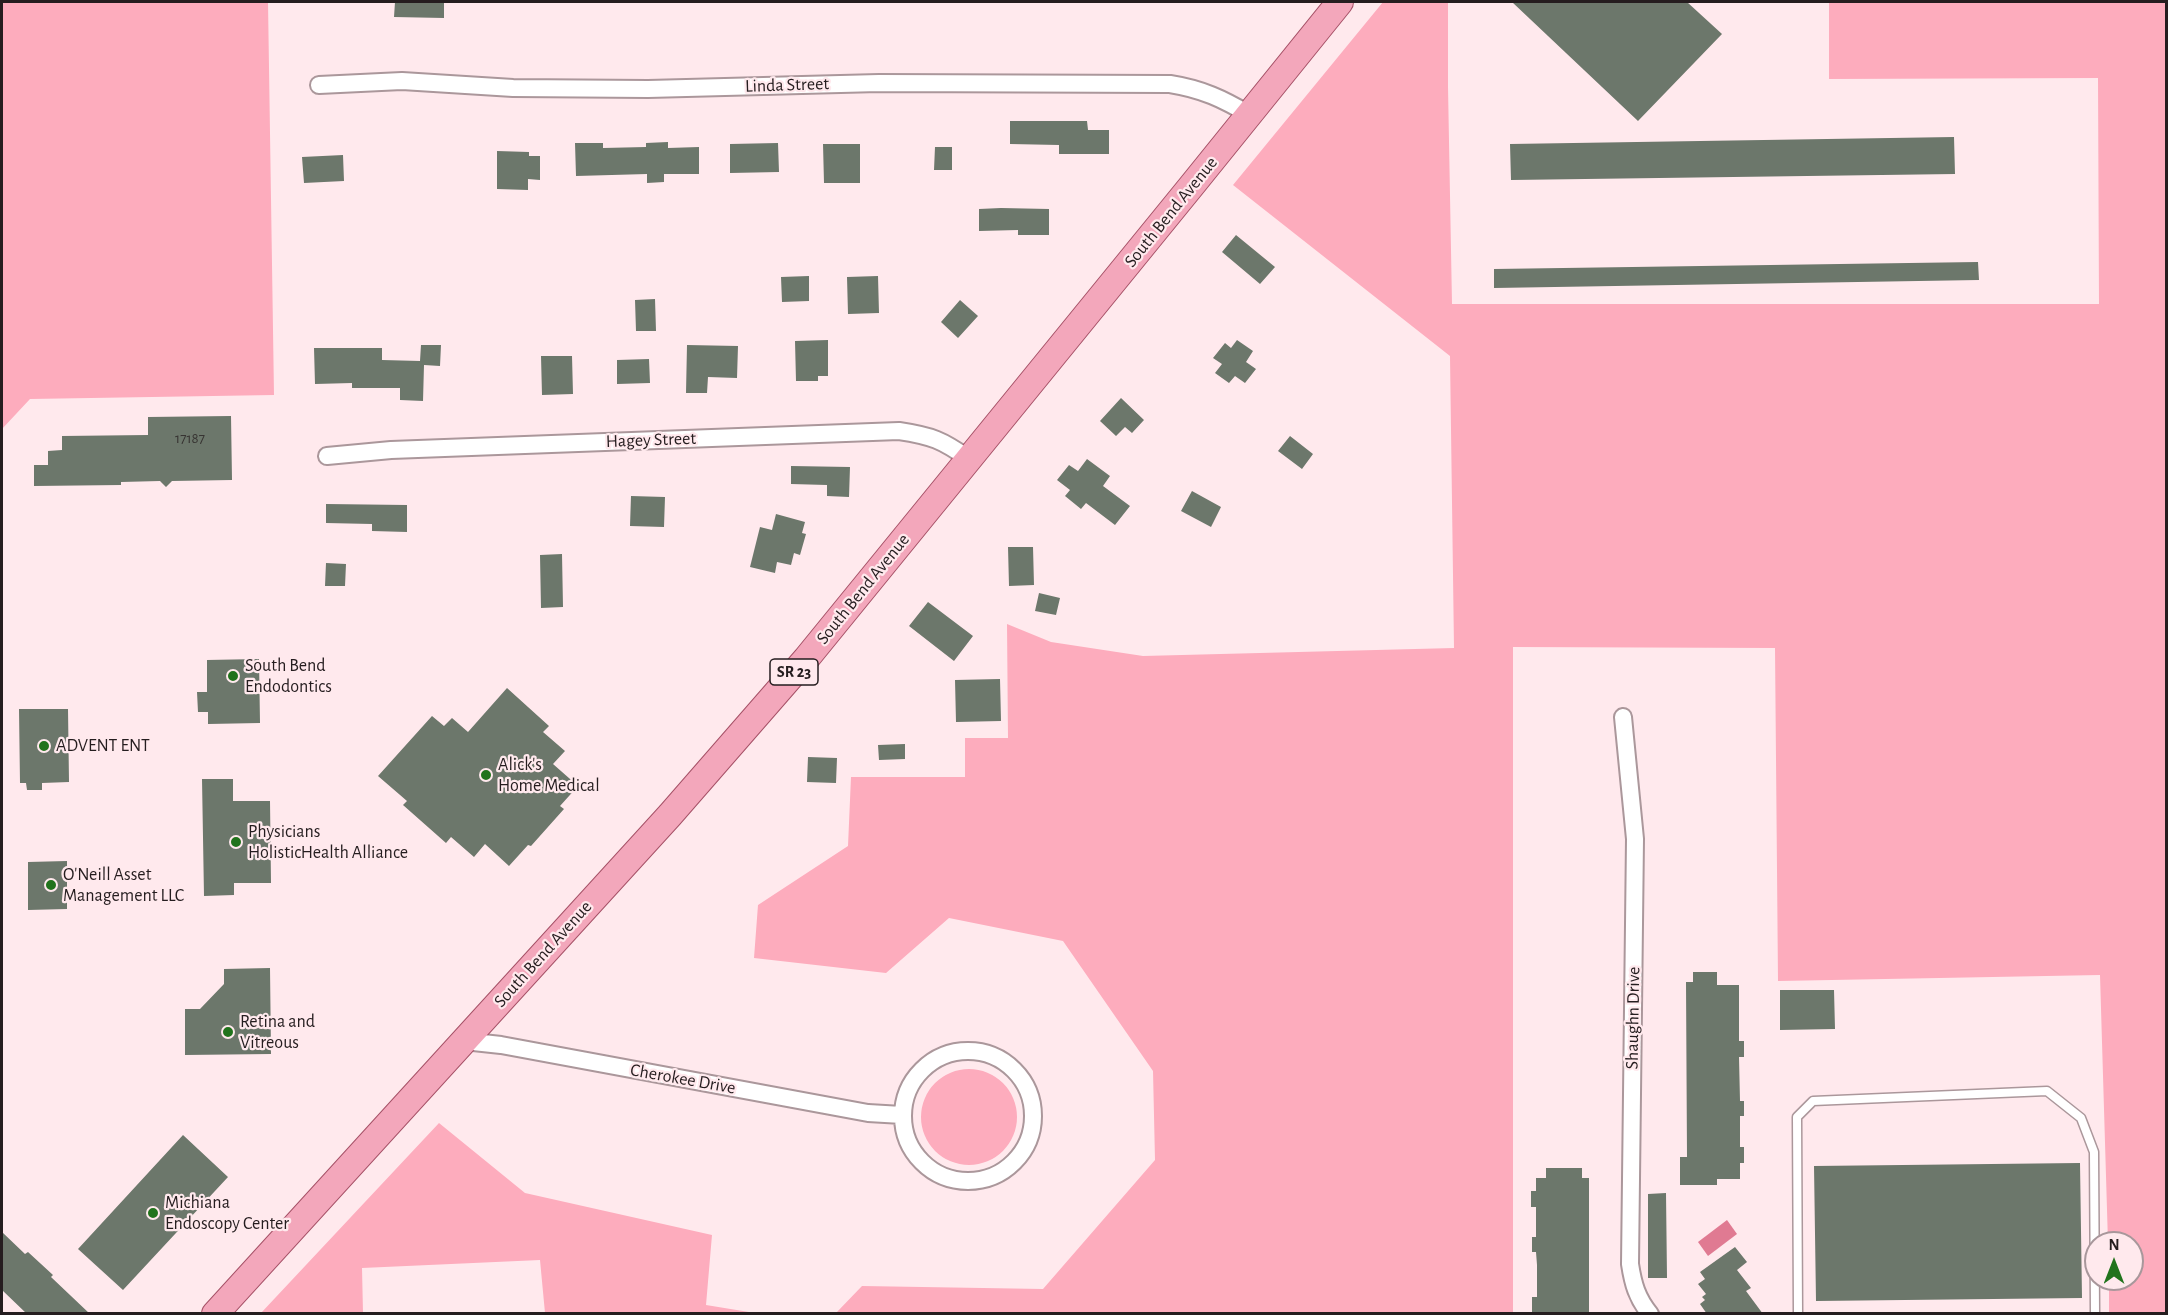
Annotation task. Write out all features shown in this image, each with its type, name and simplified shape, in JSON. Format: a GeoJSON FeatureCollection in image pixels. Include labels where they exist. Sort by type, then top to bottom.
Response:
{"type":"FeatureCollection","features":[{"type":"Feature","properties":{"kind":"main road","name":"South Bend Avenue"},"geometry":{"type":"LineString","coordinates":[[215,1314],[670,815],[806,659],[1340,2]]}},
{"type":"Feature","properties":{"kind":"street","name":"Linda Street"},"geometry":{"type":"LineString","coordinates":[[319,85],[402,81],[513,88],[648,89],[879,83],[1170,84],[1193,88],[1219,97],[1250,115]]}},
{"type":"Feature","properties":{"kind":"street","name":"Hagey Street"},"geometry":{"type":"LineString","coordinates":[[327,456],[391,450],[899,431],[928,436],[948,445],[969,459]]}},
{"type":"Feature","properties":{"kind":"street","name":"Shaughn Drive"},"geometry":{"type":"LineString","coordinates":[[1623,717],[1635,839],[1630,1264],[1633,1285],[1639,1301],[1650,1314]]}},
{"type":"Feature","properties":{"kind":"street","name":"Cherokee Drive"},"geometry":{"type":"LineString","coordinates":[[464,1041],[501,1045],[868,1113],[902,1115]]}},
{"type":"Feature","properties":{"kind":"street"},"geometry":{"type":"LineString","coordinates":[[960,1051],[978,1052],[996,1057],[1012,1067],[1024,1081],[1031,1098],[1034,1118],[1030,1138],[1020,1156],[1005,1170],[987,1179],[966,1182],[946,1178],[928,1168],[914,1153],[905,1135],[902,1115],[909,1088],[926,1066],[942,1056],[960,1051]]}},
{"type":"Feature","properties":{"kind":"lane"},"geometry":{"type":"LineString","coordinates":[[1798,1314],[1797,1117],[1813,1101],[2048,1091],[2081,1118],[2094,1152],[2095,1314]]}},
{"type":"Feature","properties":{"kind":"shaded area"},"geometry":{"type":"Polygon","coordinates":[[[2,2],[268,2],[274,395],[30,399],[2,429],[2,2]]]}},
{"type":"Feature","properties":{"kind":"shaded area"},"geometry":{"type":"Polygon","coordinates":[[[1383,2],[1448,2],[1452,304],[2099,304],[2098,78],[1829,79],[1829,2],[2166,2],[2166,1313],[2109,1313],[2109,1291],[2144,1291],[2144,1231],[2108,1231],[2100,975],[1778,981],[1775,648],[1513,647],[1513,1313],[836,1313],[862,1286],[1043,1289],[1155,1160],[1153,1071],[1063,941],[949,918],[886,973],[754,958],[758,905],[848,846],[851,777],[965,777],[965,738],[1008,738],[1007,624],[1051,642],[1143,656],[1454,648],[1450,356],[1233,185],[1383,2]]]}},
{"type":"Feature","properties":{"kind":"shaded area"},"geometry":{"type":"Polygon","coordinates":[[[969,1069],[988,1072],[1003,1083],[1014,1098],[1017,1117],[1014,1136],[1003,1151],[988,1162],[969,1165],[950,1162],[935,1151],[924,1136],[921,1117],[924,1098],[935,1083],[950,1072],[969,1069]]]}},
{"type":"Feature","properties":{"kind":"shaded area"},"geometry":{"type":"Polygon","coordinates":[[[439,1123],[525,1193],[712,1235],[706,1305],[755,1313],[545,1313],[540,1260],[362,1268],[363,1313],[261,1313],[439,1123]]]}},
{"type":"Feature","properties":{"kind":"shaded area"},"geometry":{"type":"Polygon","coordinates":[[[1727,1220],[1737,1234],[1708,1256],[1698,1242],[1727,1220]]]}},
{"type":"Feature","properties":{"kind":"building"},"geometry":{"type":"Polygon","coordinates":[[[395,2],[444,2],[444,18],[394,17],[395,2]]]}},
{"type":"Feature","properties":{"kind":"building"},"geometry":{"type":"Polygon","coordinates":[[[1512,2],[1687,2],[1722,34],[1638,121],[1512,2]]]}},
{"type":"Feature","properties":{"kind":"building"},"geometry":{"type":"Polygon","coordinates":[[[1010,121],[1087,121],[1088,130],[1109,130],[1109,154],[1059,154],[1059,145],[1010,144],[1010,121]]]}},
{"type":"Feature","properties":{"kind":"building"},"geometry":{"type":"Polygon","coordinates":[[[1954,137],[1955,174],[1511,180],[1510,144],[1954,137]]]}},
{"type":"Feature","properties":{"kind":"building"},"geometry":{"type":"Polygon","coordinates":[[[668,142],[668,148],[699,147],[699,174],[664,174],[664,182],[647,183],[647,174],[576,176],[575,143],[603,143],[603,148],[646,147],[646,143],[668,142]]]}},
{"type":"Feature","properties":{"kind":"building"},"geometry":{"type":"Polygon","coordinates":[[[778,143],[779,172],[730,173],[730,144],[778,143]]]}},
{"type":"Feature","properties":{"kind":"building"},"geometry":{"type":"Polygon","coordinates":[[[823,144],[860,144],[860,183],[824,183],[823,144]]]}},
{"type":"Feature","properties":{"kind":"building"},"geometry":{"type":"Polygon","coordinates":[[[935,147],[952,147],[952,170],[934,170],[935,147]]]}},
{"type":"Feature","properties":{"kind":"building"},"geometry":{"type":"Polygon","coordinates":[[[497,151],[529,152],[529,156],[540,156],[540,180],[528,179],[528,190],[497,189],[497,151]]]}},
{"type":"Feature","properties":{"kind":"building"},"geometry":{"type":"Polygon","coordinates":[[[343,155],[344,181],[304,183],[302,157],[343,155]]]}},
{"type":"Feature","properties":{"kind":"building"},"geometry":{"type":"Polygon","coordinates":[[[979,209],[1049,209],[1049,235],[1018,235],[1018,230],[979,231],[979,209]]]}},
{"type":"Feature","properties":{"kind":"building"},"geometry":{"type":"Polygon","coordinates":[[[1236,235],[1275,267],[1260,284],[1222,252],[1236,235]]]}},
{"type":"Feature","properties":{"kind":"building"},"geometry":{"type":"Polygon","coordinates":[[[1978,262],[1979,280],[1494,288],[1494,269],[1978,262]]]}},
{"type":"Feature","properties":{"kind":"building"},"geometry":{"type":"Polygon","coordinates":[[[809,276],[809,301],[782,302],[781,277],[809,276]]]}},
{"type":"Feature","properties":{"kind":"building"},"geometry":{"type":"Polygon","coordinates":[[[878,276],[879,313],[848,314],[847,277],[878,276]]]}},
{"type":"Feature","properties":{"kind":"building"},"geometry":{"type":"Polygon","coordinates":[[[655,299],[656,331],[636,331],[635,300],[655,299]]]}},
{"type":"Feature","properties":{"kind":"building"},"geometry":{"type":"Polygon","coordinates":[[[960,300],[978,316],[958,338],[941,322],[960,300]]]}},
{"type":"Feature","properties":{"kind":"building"},"geometry":{"type":"Polygon","coordinates":[[[828,340],[828,376],[818,376],[818,381],[796,381],[795,341],[828,340]]]}},
{"type":"Feature","properties":{"kind":"building"},"geometry":{"type":"Polygon","coordinates":[[[1237,340],[1253,351],[1246,362],[1256,369],[1245,383],[1235,376],[1229,383],[1215,373],[1222,364],[1213,358],[1225,343],[1231,348],[1237,340]]]}},
{"type":"Feature","properties":{"kind":"building"},"geometry":{"type":"Polygon","coordinates":[[[421,345],[441,345],[440,366],[424,365],[423,401],[400,400],[400,388],[352,388],[352,383],[315,384],[314,348],[382,348],[382,360],[420,361],[421,345]]]}},
{"type":"Feature","properties":{"kind":"building"},"geometry":{"type":"Polygon","coordinates":[[[687,345],[738,346],[737,378],[708,377],[707,393],[686,393],[687,345]]]}},
{"type":"Feature","properties":{"kind":"building"},"geometry":{"type":"Polygon","coordinates":[[[541,356],[572,356],[573,394],[542,395],[541,356]]]}},
{"type":"Feature","properties":{"kind":"building"},"geometry":{"type":"Polygon","coordinates":[[[649,359],[650,383],[617,384],[617,360],[649,359]]]}},
{"type":"Feature","properties":{"kind":"building"},"geometry":{"type":"Polygon","coordinates":[[[1121,398],[1144,420],[1132,433],[1125,427],[1116,436],[1100,421],[1121,398]]]}},
{"type":"Feature","properties":{"kind":"building"},"geometry":{"type":"Polygon","coordinates":[[[231,416],[232,480],[172,481],[166,487],[160,481],[121,482],[121,485],[34,486],[34,465],[48,465],[48,451],[62,450],[62,436],[148,435],[148,417],[231,416]]]}},
{"type":"Feature","properties":{"kind":"building"},"geometry":{"type":"Polygon","coordinates":[[[1290,436],[1313,454],[1302,469],[1278,451],[1290,436]]]}},
{"type":"Feature","properties":{"kind":"building"},"geometry":{"type":"Polygon","coordinates":[[[1087,459],[1110,476],[1103,486],[1130,506],[1115,525],[1086,503],[1081,509],[1065,496],[1070,490],[1057,480],[1069,465],[1078,471],[1087,459]]]}},
{"type":"Feature","properties":{"kind":"building"},"geometry":{"type":"Polygon","coordinates":[[[791,466],[850,467],[849,497],[827,496],[827,485],[791,484],[791,466]]]}},
{"type":"Feature","properties":{"kind":"building"},"geometry":{"type":"Polygon","coordinates":[[[1192,491],[1221,507],[1211,527],[1181,511],[1192,491]]]}},
{"type":"Feature","properties":{"kind":"building"},"geometry":{"type":"Polygon","coordinates":[[[631,496],[665,497],[664,527],[630,526],[631,496]]]}},
{"type":"Feature","properties":{"kind":"building"},"geometry":{"type":"Polygon","coordinates":[[[326,504],[407,505],[407,532],[372,531],[372,524],[326,523],[326,504]]]}},
{"type":"Feature","properties":{"kind":"building"},"geometry":{"type":"Polygon","coordinates":[[[776,514],[805,522],[802,533],[806,534],[800,555],[794,553],[791,565],[777,562],[775,573],[750,567],[760,527],[772,530],[776,514]]]}},
{"type":"Feature","properties":{"kind":"building"},"geometry":{"type":"Polygon","coordinates":[[[1008,547],[1033,547],[1034,585],[1009,586],[1008,547]]]}},
{"type":"Feature","properties":{"kind":"building"},"geometry":{"type":"Polygon","coordinates":[[[562,554],[563,607],[541,608],[540,555],[562,554]]]}},
{"type":"Feature","properties":{"kind":"building"},"geometry":{"type":"Polygon","coordinates":[[[326,563],[346,564],[345,586],[325,586],[326,563]]]}},
{"type":"Feature","properties":{"kind":"building"},"geometry":{"type":"Polygon","coordinates":[[[1039,593],[1060,598],[1056,615],[1035,611],[1039,593]]]}},
{"type":"Feature","properties":{"kind":"building"},"geometry":{"type":"Polygon","coordinates":[[[928,602],[973,636],[954,661],[909,626],[928,602]]]}},
{"type":"Feature","properties":{"kind":"building","name":"South Bend Endodontics"},"geometry":{"type":"Polygon","coordinates":[[[259,659],[260,723],[208,724],[208,712],[198,712],[197,692],[207,692],[207,660],[259,659]]]}},
{"type":"Feature","properties":{"kind":"building"},"geometry":{"type":"Polygon","coordinates":[[[1000,679],[1001,721],[956,722],[955,680],[1000,679]]]}},
{"type":"Feature","properties":{"kind":"building"},"geometry":{"type":"Polygon","coordinates":[[[507,688],[549,726],[543,732],[565,751],[553,764],[578,786],[560,806],[564,809],[531,846],[528,845],[509,866],[485,844],[474,857],[451,837],[446,843],[403,805],[407,801],[378,776],[432,716],[444,726],[452,718],[468,732],[507,688]]]}},
{"type":"Feature","properties":{"kind":"building","name":"ADVENT ENT"},"geometry":{"type":"Polygon","coordinates":[[[19,709],[68,709],[69,782],[42,783],[42,790],[27,790],[26,783],[20,783],[19,709]]]}},
{"type":"Feature","properties":{"kind":"building"},"geometry":{"type":"Polygon","coordinates":[[[905,744],[905,759],[879,760],[878,745],[905,744]]]}},
{"type":"Feature","properties":{"kind":"building"},"geometry":{"type":"Polygon","coordinates":[[[808,757],[837,758],[836,783],[807,782],[808,757]]]}},
{"type":"Feature","properties":{"kind":"building","name":"Physicians HolisticHealth Alliance"},"geometry":{"type":"Polygon","coordinates":[[[202,779],[233,779],[233,801],[270,801],[271,883],[234,883],[234,895],[204,896],[202,779]]]}},
{"type":"Feature","properties":{"kind":"building","name":"O'Neill Asset Management LLC"},"geometry":{"type":"Polygon","coordinates":[[[67,861],[67,909],[28,910],[28,862],[67,861]]]}},
{"type":"Feature","properties":{"kind":"building","name":"Retina and Vitreous"},"geometry":{"type":"Polygon","coordinates":[[[270,968],[271,1054],[185,1055],[185,1009],[200,1009],[224,984],[224,969],[270,968]]]}},
{"type":"Feature","properties":{"kind":"building"},"geometry":{"type":"Polygon","coordinates":[[[1693,972],[1717,972],[1717,985],[1739,985],[1739,1041],[1744,1041],[1744,1057],[1739,1057],[1740,1101],[1744,1101],[1744,1116],[1740,1116],[1740,1147],[1744,1147],[1744,1163],[1740,1163],[1740,1179],[1717,1179],[1717,1185],[1680,1185],[1680,1157],[1687,1157],[1686,982],[1693,982],[1693,972]]]}},
{"type":"Feature","properties":{"kind":"building"},"geometry":{"type":"Polygon","coordinates":[[[1780,990],[1834,990],[1835,1029],[1780,1030],[1780,990]]]}},
{"type":"Feature","properties":{"kind":"building","name":"Michiana Endoscopy Center"},"geometry":{"type":"Polygon","coordinates":[[[183,1135],[228,1177],[123,1290],[78,1249],[183,1135]]]}},
{"type":"Feature","properties":{"kind":"building"},"geometry":{"type":"Polygon","coordinates":[[[2080,1163],[2082,1298],[1816,1301],[1814,1166],[2080,1163]]]}},
{"type":"Feature","properties":{"kind":"building"},"geometry":{"type":"Polygon","coordinates":[[[1546,1168],[1582,1168],[1582,1178],[1589,1178],[1589,1314],[1532,1312],[1532,1297],[1537,1297],[1537,1265],[1536,1252],[1532,1252],[1532,1237],[1536,1237],[1536,1207],[1531,1207],[1531,1191],[1536,1191],[1536,1178],[1546,1178],[1546,1168]]]}},
{"type":"Feature","properties":{"kind":"building"},"geometry":{"type":"Polygon","coordinates":[[[1666,1193],[1667,1278],[1648,1278],[1648,1194],[1666,1193]]]}},
{"type":"Feature","properties":{"kind":"building"},"geometry":{"type":"Polygon","coordinates":[[[2,1232],[25,1254],[28,1252],[53,1275],[51,1277],[90,1314],[27,1314],[2,1290],[2,1232]]]}},
{"type":"Feature","properties":{"kind":"building"},"geometry":{"type":"Polygon","coordinates":[[[1735,1247],[1747,1262],[1737,1270],[1751,1288],[1746,1291],[1763,1314],[1707,1314],[1700,1304],[1705,1300],[1702,1297],[1706,1294],[1698,1284],[1705,1279],[1700,1272],[1735,1247]]]}},
{"type":"Feature","properties":{"kind":"place","name":"South Bend Endodontics"},"geometry":{"type":"Point","coordinates":[233,676]}},
{"type":"Feature","properties":{"kind":"place","name":"ADVENT ENT"},"geometry":{"type":"Point","coordinates":[44,746]}},
{"type":"Feature","properties":{"kind":"place","name":"Alick's Home Medical"},"geometry":{"type":"Point","coordinates":[486,775]}},
{"type":"Feature","properties":{"kind":"place","name":"Physicians HolisticHealth Alliance"},"geometry":{"type":"Point","coordinates":[236,842]}},
{"type":"Feature","properties":{"kind":"place","name":"O'Neill Asset Management LLC"},"geometry":{"type":"Point","coordinates":[51,885]}},
{"type":"Feature","properties":{"kind":"place","name":"Retina and Vitreous"},"geometry":{"type":"Point","coordinates":[228,1032]}},
{"type":"Feature","properties":{"kind":"place","name":"Michiana Endoscopy Center"},"geometry":{"type":"Point","coordinates":[153,1213]}}]}
